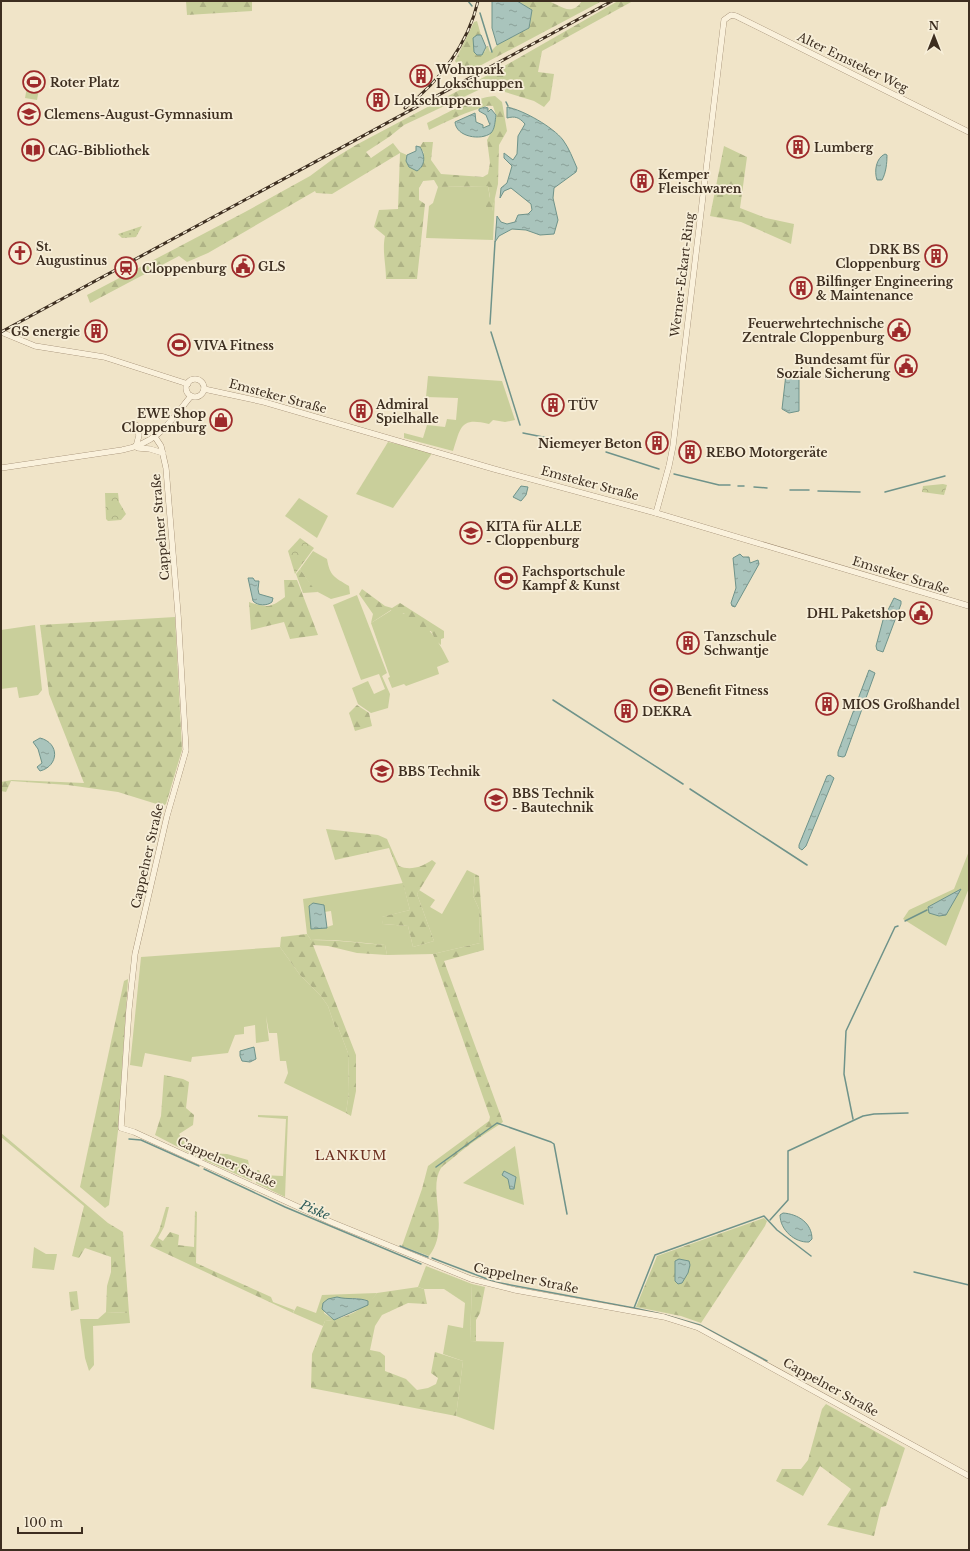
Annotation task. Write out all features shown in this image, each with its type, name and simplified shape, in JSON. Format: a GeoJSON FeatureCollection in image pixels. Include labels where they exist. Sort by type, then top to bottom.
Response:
{"type":"FeatureCollection","features":[{"type":"Feature","properties":{"kind":"street","name":"Alter Emsteker Weg"},"geometry":{"type":"LineString","coordinates":[[727,16],[736,16],[969,132]]}},
{"type":"Feature","properties":{"kind":"street","name":"Werner-Eckart-Ring"},"geometry":{"type":"LineString","coordinates":[[656,513],[673,446],[723,23],[727,16]]}},
{"type":"Feature","properties":{"kind":"street","name":"Emsteker Straße"},"geometry":{"type":"LineString","coordinates":[[1,332],[36,346],[104,357],[188,384],[194,380],[200,381],[203,384],[204,389],[264,402],[494,469],[656,513],[969,606]]}},
{"type":"Feature","properties":{"kind":"street"},"geometry":{"type":"LineString","coordinates":[[188,384],[187,389],[191,396]]}},
{"type":"Feature","properties":{"kind":"street"},"geometry":{"type":"LineString","coordinates":[[134,448],[155,437],[191,396],[199,396],[204,389]]}},
{"type":"Feature","properties":{"kind":"street"},"geometry":{"type":"LineString","coordinates":[[134,448],[139,435],[136,425]]}},
{"type":"Feature","properties":{"kind":"street","name":"Cappelner Straße"},"geometry":{"type":"LineString","coordinates":[[155,437],[163,453],[166,468],[178,614],[186,750],[165,823],[135,954],[128,1016],[121,1128],[134,1132],[331,1222],[471,1279],[515,1290],[664,1317],[699,1328],[969,1476]]}},
{"type":"Feature","properties":{"kind":"street"},"geometry":{"type":"LineString","coordinates":[[1,468],[134,448],[150,448],[163,453]]}},
{"type":"Feature","properties":{"kind":"green space"},"geometry":{"type":"Polygon","coordinates":[[[186,1],[252,1],[252,11],[187,15],[186,1]]]}},
{"type":"Feature","properties":{"kind":"green space"},"geometry":{"type":"Polygon","coordinates":[[[517,1],[546,1],[564,8],[573,9],[582,1],[602,1],[472,70],[460,68],[455,61],[474,22],[477,21],[481,35],[473,38],[485,52],[486,47],[488,46],[490,52],[497,45],[529,28],[532,10],[517,1]]]}},
{"type":"Feature","properties":{"kind":"green space"},"geometry":{"type":"Polygon","coordinates":[[[618,1],[633,1],[542,51],[538,72],[554,74],[550,100],[544,107],[534,101],[505,92],[495,80],[487,86],[404,125],[366,152],[371,158],[393,143],[400,152],[407,155],[406,161],[424,153],[420,147],[423,142],[433,142],[431,160],[441,174],[483,177],[488,174],[490,163],[487,140],[494,127],[496,115],[493,106],[485,106],[466,113],[429,130],[427,123],[460,106],[486,97],[495,96],[502,102],[507,131],[499,145],[498,184],[492,211],[488,212],[486,210],[486,202],[490,197],[488,186],[438,187],[434,180],[423,181],[419,188],[419,200],[425,204],[417,279],[386,279],[384,252],[385,236],[374,227],[379,210],[398,209],[400,153],[332,194],[316,193],[315,191],[208,253],[187,262],[179,256],[90,303],[87,295],[245,212],[310,176],[333,159],[356,145],[501,68],[618,1]]]}},
{"type":"Feature","properties":{"kind":"green space","name":"Roter Platz"},"geometry":{"type":"Polygon","coordinates":[[[30,70],[42,73],[37,100],[25,98],[30,70]]]}},
{"type":"Feature","properties":{"kind":"green space"},"geometry":{"type":"Polygon","coordinates":[[[724,146],[747,157],[740,208],[766,218],[794,224],[791,244],[741,222],[710,216],[724,146]]]}},
{"type":"Feature","properties":{"kind":"green space"},"geometry":{"type":"Polygon","coordinates":[[[488,186],[492,211],[495,197],[493,240],[426,238],[429,206],[433,203],[438,187],[488,186]]]}},
{"type":"Feature","properties":{"kind":"green space"},"geometry":{"type":"Polygon","coordinates":[[[142,226],[136,237],[122,238],[118,234],[142,226]]]}},
{"type":"Feature","properties":{"kind":"green space"},"geometry":{"type":"Polygon","coordinates":[[[428,376],[502,381],[515,420],[505,422],[493,420],[489,424],[479,422],[467,423],[460,430],[453,451],[404,438],[404,433],[423,438],[427,425],[445,427],[447,419],[456,420],[458,398],[426,397],[428,376]]]}},
{"type":"Feature","properties":{"kind":"green space"},"geometry":{"type":"Polygon","coordinates":[[[388,442],[433,452],[393,508],[356,494],[388,442]]]}},
{"type":"Feature","properties":{"kind":"green space"},"geometry":{"type":"Polygon","coordinates":[[[947,485],[944,495],[922,492],[923,486],[947,485]]]}},
{"type":"Feature","properties":{"kind":"green space"},"geometry":{"type":"Polygon","coordinates":[[[105,493],[118,493],[119,502],[126,514],[121,520],[108,521],[106,519],[105,493]]]}},
{"type":"Feature","properties":{"kind":"green space"},"geometry":{"type":"Polygon","coordinates":[[[299,498],[328,516],[317,538],[285,516],[299,498]]]}},
{"type":"Feature","properties":{"kind":"green space"},"geometry":{"type":"Polygon","coordinates":[[[300,538],[314,548],[295,574],[288,551],[300,538]]]}},
{"type":"Feature","properties":{"kind":"green space"},"geometry":{"type":"Polygon","coordinates":[[[313,551],[327,559],[331,573],[349,586],[350,594],[331,599],[314,590],[300,569],[313,551]]]}},
{"type":"Feature","properties":{"kind":"green space"},"geometry":{"type":"Polygon","coordinates":[[[300,569],[314,589],[318,592],[303,593],[296,574],[300,569]]]}},
{"type":"Feature","properties":{"kind":"green space"},"geometry":{"type":"Polygon","coordinates":[[[284,580],[297,580],[318,635],[290,639],[284,622],[251,630],[249,602],[268,606],[280,601],[285,597],[284,580]]]}},
{"type":"Feature","properties":{"kind":"green space"},"geometry":{"type":"Polygon","coordinates":[[[362,589],[385,606],[392,608],[400,603],[444,631],[444,638],[441,639],[441,645],[436,641],[431,631],[422,633],[419,623],[409,625],[404,613],[394,616],[391,610],[371,623],[373,614],[359,594],[362,589]]]}},
{"type":"Feature","properties":{"kind":"green space"},"geometry":{"type":"Polygon","coordinates":[[[357,595],[387,673],[382,676],[390,694],[388,708],[371,713],[358,704],[352,688],[368,681],[374,694],[385,689],[379,674],[361,680],[333,605],[357,595]]]}},
{"type":"Feature","properties":{"kind":"green space"},"geometry":{"type":"Polygon","coordinates":[[[392,610],[403,613],[420,622],[439,643],[449,662],[437,667],[439,674],[406,686],[404,684],[392,688],[388,678],[390,677],[371,623],[392,610]]]}},
{"type":"Feature","properties":{"kind":"green space"},"geometry":{"type":"Polygon","coordinates":[[[175,617],[182,750],[166,804],[163,806],[118,792],[68,785],[11,781],[6,792],[1,791],[1,782],[12,780],[84,783],[49,694],[40,625],[175,617]]]}},
{"type":"Feature","properties":{"kind":"green space"},"geometry":{"type":"Polygon","coordinates":[[[35,625],[42,690],[38,695],[19,698],[17,687],[1,689],[1,630],[35,625]]]}},
{"type":"Feature","properties":{"kind":"green space"},"geometry":{"type":"Polygon","coordinates":[[[357,705],[369,713],[372,726],[355,731],[349,713],[357,705]]]}},
{"type":"Feature","properties":{"kind":"green space"},"geometry":{"type":"Polygon","coordinates":[[[326,829],[378,835],[387,839],[399,866],[416,868],[432,860],[436,863],[417,894],[434,941],[413,947],[408,926],[383,924],[381,917],[410,910],[403,884],[389,848],[335,860],[326,829]]]}},
{"type":"Feature","properties":{"kind":"green space"},"geometry":{"type":"Polygon","coordinates":[[[969,851],[969,888],[946,946],[903,919],[909,910],[954,889],[969,851]]]}},
{"type":"Feature","properties":{"kind":"green space"},"geometry":{"type":"Polygon","coordinates":[[[467,870],[475,874],[473,896],[479,909],[480,943],[433,954],[387,955],[385,945],[311,940],[307,934],[303,899],[403,883],[410,910],[382,917],[383,924],[408,926],[413,947],[434,941],[417,894],[419,890],[435,900],[430,907],[442,914],[467,870]],[[310,904],[327,927],[333,925],[331,911],[324,912],[324,905],[310,904]]]}},
{"type":"Feature","properties":{"kind":"green space"},"geometry":{"type":"Polygon","coordinates":[[[475,874],[479,876],[484,950],[444,961],[503,1122],[471,1144],[441,1168],[437,1177],[436,1188],[439,1222],[438,1234],[435,1245],[429,1256],[402,1246],[422,1189],[428,1166],[489,1121],[490,1117],[433,954],[480,943],[479,909],[473,896],[475,874]]]}},
{"type":"Feature","properties":{"kind":"green space"},"geometry":{"type":"Polygon","coordinates":[[[307,934],[311,940],[385,945],[387,955],[357,953],[328,946],[313,945],[356,1055],[356,1091],[351,1116],[346,1113],[349,1092],[348,1053],[338,1027],[335,1027],[328,1006],[321,996],[300,975],[280,947],[281,937],[307,934]]]}},
{"type":"Feature","properties":{"kind":"green space"},"geometry":{"type":"Polygon","coordinates":[[[280,947],[300,975],[321,996],[328,1006],[335,1027],[338,1027],[348,1053],[349,1092],[346,1113],[284,1083],[288,1073],[286,1061],[280,1061],[277,1033],[269,1033],[266,1016],[269,1041],[256,1043],[255,1025],[244,1027],[244,1034],[235,1035],[228,1053],[192,1057],[191,1062],[145,1053],[142,1067],[130,1065],[141,957],[280,947]]]}},
{"type":"Feature","properties":{"kind":"green space"},"geometry":{"type":"Polygon","coordinates":[[[128,979],[118,1131],[109,1205],[105,1208],[80,1187],[124,981],[128,979]]]}},
{"type":"Feature","properties":{"kind":"green space"},"geometry":{"type":"Polygon","coordinates":[[[164,1075],[183,1079],[189,1082],[186,1108],[194,1115],[193,1125],[179,1134],[185,1143],[200,1149],[199,1158],[155,1135],[161,1116],[164,1075]]]}},
{"type":"Feature","properties":{"kind":"green space"},"geometry":{"type":"Polygon","coordinates":[[[258,1115],[288,1116],[285,1197],[256,1183],[257,1170],[259,1170],[261,1175],[283,1176],[286,1119],[258,1117],[258,1115]]]}},
{"type":"Feature","properties":{"kind":"green space"},"geometry":{"type":"Polygon","coordinates":[[[1,1133],[108,1223],[123,1232],[129,1313],[106,1312],[107,1286],[111,1272],[111,1257],[85,1248],[79,1258],[72,1256],[84,1206],[1,1137],[1,1133]]]}},
{"type":"Feature","properties":{"kind":"green space"},"geometry":{"type":"Polygon","coordinates":[[[515,1146],[524,1205],[463,1183],[515,1146]]]}},
{"type":"Feature","properties":{"kind":"green space"},"geometry":{"type":"Polygon","coordinates":[[[205,1154],[227,1154],[248,1160],[252,1181],[204,1160],[205,1154]]]}},
{"type":"Feature","properties":{"kind":"green space"},"geometry":{"type":"Polygon","coordinates":[[[166,1207],[169,1207],[164,1227],[158,1238],[163,1241],[170,1232],[179,1235],[178,1245],[194,1247],[195,1211],[197,1212],[196,1263],[271,1297],[273,1302],[294,1310],[293,1313],[150,1246],[159,1231],[166,1207]]]}},
{"type":"Feature","properties":{"kind":"green space"},"geometry":{"type":"Polygon","coordinates":[[[764,1218],[767,1221],[765,1226],[701,1323],[681,1316],[636,1307],[657,1256],[764,1218]]]}},
{"type":"Feature","properties":{"kind":"green space"},"geometry":{"type":"Polygon","coordinates":[[[34,1247],[46,1254],[57,1254],[54,1270],[32,1268],[34,1247]]]}},
{"type":"Feature","properties":{"kind":"green space"},"geometry":{"type":"Polygon","coordinates":[[[426,1266],[472,1284],[470,1341],[504,1342],[494,1430],[456,1416],[463,1361],[443,1354],[448,1325],[463,1328],[465,1303],[444,1289],[424,1289],[418,1287],[426,1266]]]}},
{"type":"Feature","properties":{"kind":"green space"},"geometry":{"type":"Polygon","coordinates":[[[472,1284],[485,1287],[480,1313],[476,1320],[476,1341],[470,1341],[472,1284]]]}},
{"type":"Feature","properties":{"kind":"green space"},"geometry":{"type":"Polygon","coordinates":[[[418,1287],[424,1289],[427,1304],[408,1303],[382,1315],[375,1326],[370,1350],[380,1352],[385,1356],[385,1371],[406,1379],[417,1390],[428,1388],[436,1384],[438,1378],[431,1373],[435,1352],[463,1361],[456,1416],[311,1388],[312,1354],[325,1321],[340,1318],[354,1312],[367,1304],[377,1293],[418,1287]]]}},
{"type":"Feature","properties":{"kind":"green space"},"geometry":{"type":"Polygon","coordinates":[[[77,1291],[79,1309],[71,1311],[69,1292],[77,1291]]]}},
{"type":"Feature","properties":{"kind":"green space"},"geometry":{"type":"Polygon","coordinates":[[[377,1293],[368,1305],[368,1301],[357,1298],[328,1299],[324,1313],[334,1320],[325,1321],[323,1326],[293,1313],[297,1306],[316,1313],[322,1295],[377,1293]]]}},
{"type":"Feature","properties":{"kind":"green space"},"geometry":{"type":"Polygon","coordinates":[[[106,1312],[129,1313],[130,1323],[93,1326],[94,1365],[89,1371],[85,1358],[80,1319],[98,1319],[106,1312]]]}},
{"type":"Feature","properties":{"kind":"green space"},"geometry":{"type":"Polygon","coordinates":[[[826,1404],[905,1448],[886,1506],[881,1507],[874,1536],[827,1525],[851,1489],[820,1466],[803,1496],[776,1481],[782,1469],[801,1469],[808,1460],[822,1409],[826,1404]]]}},
{"type":"Feature","properties":{"kind":"water"},"geometry":{"type":"Polygon","coordinates":[[[492,1],[517,1],[532,10],[529,28],[497,45],[492,28],[492,1]]]}},
{"type":"Feature","properties":{"kind":"water"},"geometry":{"type":"Polygon","coordinates":[[[477,35],[481,35],[486,47],[482,55],[477,55],[474,52],[473,38],[477,35]]]}},
{"type":"Feature","properties":{"kind":"water"},"geometry":{"type":"Polygon","coordinates":[[[485,107],[488,108],[488,112],[491,109],[496,115],[494,127],[491,133],[481,137],[475,137],[464,134],[456,127],[455,122],[475,113],[476,122],[483,125],[483,128],[490,125],[486,115],[479,111],[479,109],[485,107]]]}},
{"type":"Feature","properties":{"kind":"water"},"geometry":{"type":"Polygon","coordinates":[[[507,107],[537,120],[558,135],[567,146],[577,168],[576,172],[554,188],[553,198],[558,220],[554,234],[540,235],[526,230],[512,229],[499,236],[495,242],[497,216],[501,222],[507,224],[515,222],[518,215],[528,214],[532,210],[531,204],[511,188],[504,191],[500,198],[501,188],[507,183],[512,166],[504,158],[504,153],[513,160],[517,154],[518,136],[525,124],[517,118],[507,118],[507,107]]]}},
{"type":"Feature","properties":{"kind":"water"},"geometry":{"type":"Polygon","coordinates":[[[416,146],[420,147],[424,160],[422,166],[417,171],[409,167],[406,161],[407,155],[416,151],[416,146]]]}},
{"type":"Feature","properties":{"kind":"water"},"geometry":{"type":"Polygon","coordinates":[[[885,154],[887,155],[886,168],[882,180],[877,180],[876,165],[880,158],[885,154]]]}},
{"type":"Feature","properties":{"kind":"water"},"geometry":{"type":"Polygon","coordinates":[[[793,372],[799,375],[799,411],[789,413],[782,409],[786,374],[793,372]]]}},
{"type":"Feature","properties":{"kind":"water"},"geometry":{"type":"Polygon","coordinates":[[[521,486],[528,487],[526,495],[521,501],[513,497],[521,486]]]}},
{"type":"Feature","properties":{"kind":"water"},"geometry":{"type":"Polygon","coordinates":[[[740,554],[743,557],[749,557],[750,563],[758,560],[759,564],[735,607],[732,606],[731,603],[736,588],[733,558],[740,554]]]}},
{"type":"Feature","properties":{"kind":"water"},"geometry":{"type":"Polygon","coordinates":[[[248,578],[253,578],[255,581],[259,581],[259,594],[273,598],[272,602],[262,605],[253,601],[248,578]]]}},
{"type":"Feature","properties":{"kind":"water"},"geometry":{"type":"Polygon","coordinates":[[[894,598],[901,601],[901,604],[883,652],[877,650],[876,646],[883,620],[894,598]]]}},
{"type":"Feature","properties":{"kind":"water"},"geometry":{"type":"Polygon","coordinates":[[[869,670],[875,673],[845,756],[838,756],[838,752],[869,670]]]}},
{"type":"Feature","properties":{"kind":"water"},"geometry":{"type":"Polygon","coordinates":[[[40,738],[47,741],[51,745],[55,754],[54,760],[51,764],[40,771],[37,767],[42,763],[38,749],[33,742],[40,738]]]}},
{"type":"Feature","properties":{"kind":"water"},"geometry":{"type":"Polygon","coordinates":[[[830,775],[834,778],[806,846],[802,850],[799,848],[799,845],[827,776],[830,775]]]}},
{"type":"Feature","properties":{"kind":"water"},"geometry":{"type":"Polygon","coordinates":[[[961,889],[946,915],[939,916],[929,913],[928,907],[961,889]]]}},
{"type":"Feature","properties":{"kind":"water"},"geometry":{"type":"Polygon","coordinates":[[[313,903],[324,905],[327,928],[311,929],[309,906],[313,903]]]}},
{"type":"Feature","properties":{"kind":"water"},"geometry":{"type":"Polygon","coordinates":[[[254,1047],[256,1059],[250,1062],[242,1061],[240,1051],[254,1047]]]}},
{"type":"Feature","properties":{"kind":"water"},"geometry":{"type":"Polygon","coordinates":[[[504,1171],[516,1177],[514,1189],[510,1189],[508,1179],[502,1175],[504,1171]]]}},
{"type":"Feature","properties":{"kind":"water"},"geometry":{"type":"Polygon","coordinates":[[[783,1213],[799,1217],[807,1224],[810,1228],[812,1239],[809,1242],[804,1242],[794,1238],[785,1230],[780,1215],[783,1213]]]}},
{"type":"Feature","properties":{"kind":"water"},"geometry":{"type":"Polygon","coordinates":[[[679,1259],[689,1261],[690,1265],[688,1273],[682,1283],[678,1284],[675,1281],[675,1261],[679,1259]]]}},
{"type":"Feature","properties":{"kind":"water"},"geometry":{"type":"Polygon","coordinates":[[[337,1297],[368,1301],[368,1305],[334,1320],[322,1309],[323,1303],[328,1299],[337,1297]]]}},
{"type":"Feature","properties":{"kind":"waterway"},"geometry":{"type":"LineString","coordinates":[[468,1],[472,6]]}},
{"type":"Feature","properties":{"kind":"waterway"},"geometry":{"type":"LineString","coordinates":[[480,13],[492,52]]}},
{"type":"Feature","properties":{"kind":"waterway"},"geometry":{"type":"LineString","coordinates":[[506,102],[508,106]]}},
{"type":"Feature","properties":{"kind":"waterway"},"geometry":{"type":"LineString","coordinates":[[490,324],[495,242]]}},
{"type":"Feature","properties":{"kind":"waterway"},"geometry":{"type":"LineString","coordinates":[[491,332],[520,425]]}},
{"type":"Feature","properties":{"kind":"waterway"},"geometry":{"type":"LineString","coordinates":[[523,433],[548,438]]}},
{"type":"Feature","properties":{"kind":"waterway"},"geometry":{"type":"LineString","coordinates":[[606,452],[659,469]]}},
{"type":"Feature","properties":{"kind":"waterway"},"geometry":{"type":"LineString","coordinates":[[674,474],[719,485],[730,485]]}},
{"type":"Feature","properties":{"kind":"waterway"},"geometry":{"type":"LineString","coordinates":[[885,492],[945,476]]}},
{"type":"Feature","properties":{"kind":"waterway"},"geometry":{"type":"LineString","coordinates":[[738,486],[744,486]]}},
{"type":"Feature","properties":{"kind":"waterway"},"geometry":{"type":"LineString","coordinates":[[754,487],[767,488]]}},
{"type":"Feature","properties":{"kind":"waterway"},"geometry":{"type":"LineString","coordinates":[[790,490],[809,490]]}},
{"type":"Feature","properties":{"kind":"waterway"},"geometry":{"type":"LineString","coordinates":[[818,491],[860,492]]}},
{"type":"Feature","properties":{"kind":"waterway"},"geometry":{"type":"LineString","coordinates":[[553,700],[683,784]]}},
{"type":"Feature","properties":{"kind":"waterway"},"geometry":{"type":"LineString","coordinates":[[690,789],[807,865]]}},
{"type":"Feature","properties":{"kind":"waterway"},"geometry":{"type":"LineString","coordinates":[[905,921],[927,910]]}},
{"type":"Feature","properties":{"kind":"waterway"},"geometry":{"type":"LineString","coordinates":[[853,1119],[844,1074],[846,1031],[895,927],[898,926]]}},
{"type":"Feature","properties":{"kind":"waterway"},"geometry":{"type":"LineString","coordinates":[[770,1220],[788,1200],[788,1151],[863,1116],[874,1114],[908,1113]]}},
{"type":"Feature","properties":{"kind":"waterway"},"geometry":{"type":"LineString","coordinates":[[436,1167],[497,1123],[551,1142],[554,1144],[567,1214]]}},
{"type":"Feature","properties":{"kind":"waterway","name":"Piske"},"geometry":{"type":"LineString","coordinates":[[129,1139],[141,1140],[199,1166]]}},
{"type":"Feature","properties":{"kind":"waterway","name":"Piske"},"geometry":{"type":"LineString","coordinates":[[204,1169],[285,1207],[421,1264]]}},
{"type":"Feature","properties":{"kind":"waterway"},"geometry":{"type":"LineString","coordinates":[[432,1258],[495,1282],[634,1308],[655,1255],[764,1216],[777,1230],[811,1256]]}},
{"type":"Feature","properties":{"kind":"waterway"},"geometry":{"type":"LineString","coordinates":[[400,1246],[428,1257]]}},
{"type":"Feature","properties":{"kind":"waterway"},"geometry":{"type":"LineString","coordinates":[[914,1272],[969,1285]]}},
{"type":"Feature","properties":{"kind":"waterway"},"geometry":{"type":"LineString","coordinates":[[634,1308],[661,1314]]}},
{"type":"Feature","properties":{"kind":"waterway"},"geometry":{"type":"LineString","coordinates":[[665,1315],[700,1325],[767,1361]]}},
{"type":"Feature","properties":{"kind":"railway"},"geometry":{"type":"LineString","coordinates":[[405,108],[441,74],[460,47],[478,1]]}},
{"type":"Feature","properties":{"kind":"railway"},"geometry":{"type":"LineString","coordinates":[[1,332],[612,1]]}},
{"type":"Feature","properties":{"kind":"place","name":"Wohnpark Lokschuppen"},"geometry":{"type":"Point","coordinates":[421,76]}},
{"type":"Feature","properties":{"kind":"place","name":"Roter Platz"},"geometry":{"type":"Point","coordinates":[34,82]}},
{"type":"Feature","properties":{"kind":"place","name":"Lokschuppen"},"geometry":{"type":"Point","coordinates":[378,100]}},
{"type":"Feature","properties":{"kind":"place","name":"Clemens-August-Gymnasium"},"geometry":{"type":"Point","coordinates":[29,114]}},
{"type":"Feature","properties":{"kind":"place","name":"Lumberg"},"geometry":{"type":"Point","coordinates":[798,147]}},
{"type":"Feature","properties":{"kind":"place","name":"CAG-Bibliothek"},"geometry":{"type":"Point","coordinates":[33,150]}},
{"type":"Feature","properties":{"kind":"place","name":"Kemper Fleischwaren"},"geometry":{"type":"Point","coordinates":[642,181]}},
{"type":"Feature","properties":{"kind":"place","name":"St. Augustinus"},"geometry":{"type":"Point","coordinates":[20,253]}},
{"type":"Feature","properties":{"kind":"place","name":"DRK BS Cloppenburg"},"geometry":{"type":"Point","coordinates":[936,256]}},
{"type":"Feature","properties":{"kind":"place","name":"GLS"},"geometry":{"type":"Point","coordinates":[243,266]}},
{"type":"Feature","properties":{"kind":"place","name":"Cloppenburg"},"geometry":{"type":"Point","coordinates":[126,268]}},
{"type":"Feature","properties":{"kind":"place","name":"Bilfinger Engineering & Maintenance"},"geometry":{"type":"Point","coordinates":[801,288]}},
{"type":"Feature","properties":{"kind":"place","name":"Feuerwehrtechnische Zentrale Cloppenburg"},"geometry":{"type":"Point","coordinates":[899,330]}},
{"type":"Feature","properties":{"kind":"place","name":"GS energie"},"geometry":{"type":"Point","coordinates":[96,331]}},
{"type":"Feature","properties":{"kind":"place","name":"VIVA Fitness"},"geometry":{"type":"Point","coordinates":[179,345]}},
{"type":"Feature","properties":{"kind":"place","name":"Bundesamt für Soziale Sicherung"},"geometry":{"type":"Point","coordinates":[906,366]}},
{"type":"Feature","properties":{"kind":"place","name":"TÜV"},"geometry":{"type":"Point","coordinates":[553,405]}},
{"type":"Feature","properties":{"kind":"place","name":"Admiral Spielhalle"},"geometry":{"type":"Point","coordinates":[361,411]}},
{"type":"Feature","properties":{"kind":"place","name":"EWE Shop Cloppenburg"},"geometry":{"type":"Point","coordinates":[221,420]}},
{"type":"Feature","properties":{"kind":"place","name":"Niemeyer Beton"},"geometry":{"type":"Point","coordinates":[657,443]}},
{"type":"Feature","properties":{"kind":"place","name":"REBO Motorgeräte"},"geometry":{"type":"Point","coordinates":[690,452]}},
{"type":"Feature","properties":{"kind":"place","name":"KITA für ALLE - Cloppenburg"},"geometry":{"type":"Point","coordinates":[471,533]}},
{"type":"Feature","properties":{"kind":"place","name":"Fachsportschule Kampf & Kunst"},"geometry":{"type":"Point","coordinates":[506,578]}},
{"type":"Feature","properties":{"kind":"place","name":"DHL Paketshop"},"geometry":{"type":"Point","coordinates":[921,613]}},
{"type":"Feature","properties":{"kind":"place","name":"Tanzschule Schwantje"},"geometry":{"type":"Point","coordinates":[688,643]}},
{"type":"Feature","properties":{"kind":"place","name":"Benefit Fitness"},"geometry":{"type":"Point","coordinates":[661,690]}},
{"type":"Feature","properties":{"kind":"place","name":"MIOS Großhandel"},"geometry":{"type":"Point","coordinates":[827,704]}},
{"type":"Feature","properties":{"kind":"place","name":"DEKRA"},"geometry":{"type":"Point","coordinates":[626,711]}},
{"type":"Feature","properties":{"kind":"place","name":"BBS Technik"},"geometry":{"type":"Point","coordinates":[382,771]}},
{"type":"Feature","properties":{"kind":"place","name":"BBS Technik - Bautechnik"},"geometry":{"type":"Point","coordinates":[496,800]}},
{"type":"Feature","properties":{"kind":"district","name":"LANKUM"},"geometry":{"type":"Point","coordinates":[351,1155]}}]}
